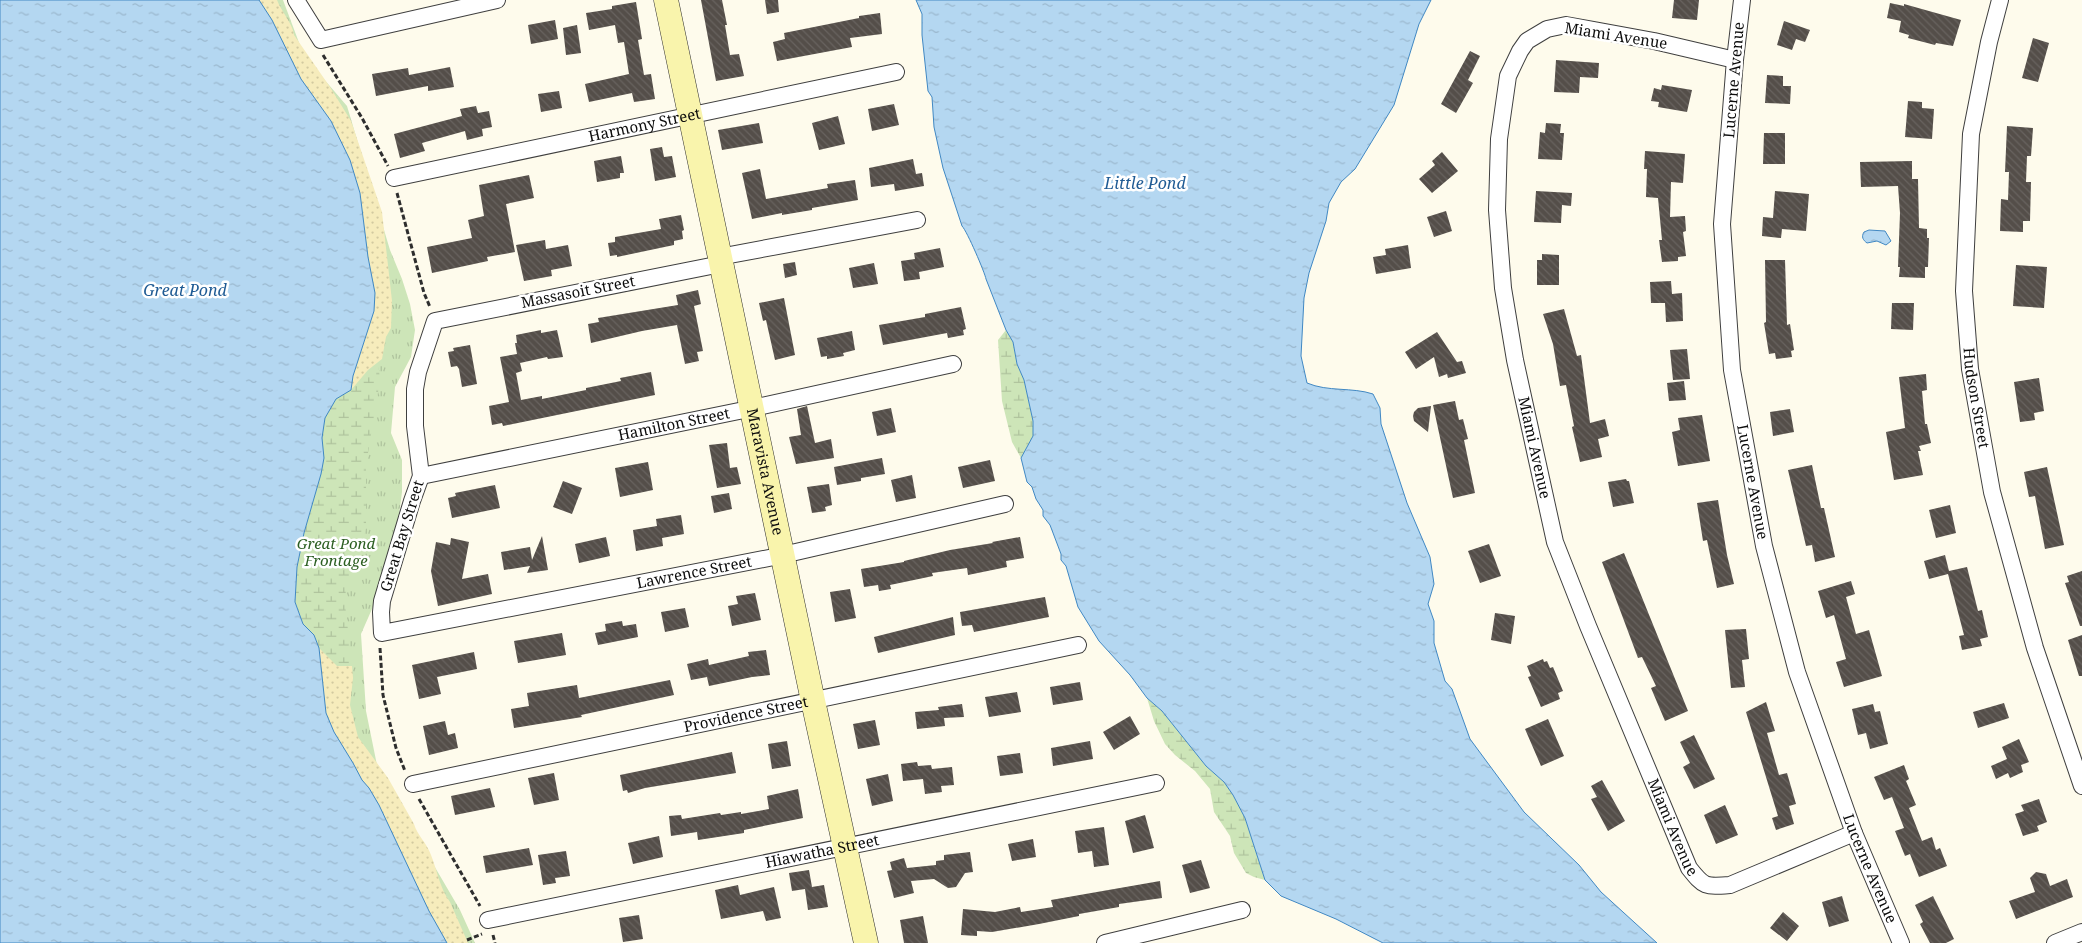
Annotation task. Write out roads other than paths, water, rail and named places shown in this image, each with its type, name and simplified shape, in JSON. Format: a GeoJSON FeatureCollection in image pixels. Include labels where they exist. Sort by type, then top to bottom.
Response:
{"type":"FeatureCollection","features":[{"type":"Feature","properties":{"kind":"main road","name":"Maravista Avenue"},"geometry":{"type":"LineString","coordinates":[[666,0],[782,555],[866,943]]}},
{"type":"Feature","properties":{"kind":"street"},"geometry":{"type":"LineString","coordinates":[[296,0],[321,40],[497,0]]}},
{"type":"Feature","properties":{"kind":"street","name":"Lucerne Avenue"},"geometry":{"type":"LineString","coordinates":[[1742,0],[1735,60],[1722,224],[1732,370],[1764,546],[1790,643],[1824,752],[1854,833],[1901,943]]}},
{"type":"Feature","properties":{"kind":"street","name":"Hudson Street"},"geometry":{"type":"LineString","coordinates":[[2000,0],[1989,42],[1971,134],[1964,291],[1970,369],[1992,492],[2034,648],[2082,786]]}},
{"type":"Feature","properties":{"kind":"street","name":"Miami Avenue"},"geometry":{"type":"LineString","coordinates":[[1735,60],[1654,41],[1566,25],[1547,29],[1527,41],[1508,76],[1499,139],[1497,210],[1503,288],[1515,360],[1555,542],[1689,868],[1699,881],[1710,887],[1730,885],[1854,833]]}},
{"type":"Feature","properties":{"kind":"street","name":"Harmony Street"},"geometry":{"type":"LineString","coordinates":[[394,178],[896,72]]}},
{"type":"Feature","properties":{"kind":"street","name":"Massasoit Street"},"geometry":{"type":"LineString","coordinates":[[435,321],[917,220]]}},
{"type":"Feature","properties":{"kind":"street","name":"Great Bay Street"},"geometry":{"type":"LineString","coordinates":[[382,633],[382,601],[421,476],[415,426],[416,389],[418,372],[435,321]]}},
{"type":"Feature","properties":{"kind":"street","name":"Hamilton Street"},"geometry":{"type":"LineString","coordinates":[[421,476],[953,364]]}},
{"type":"Feature","properties":{"kind":"street","name":"Lawrence Street"},"geometry":{"type":"LineString","coordinates":[[382,633],[782,555],[1005,504]]}},
{"type":"Feature","properties":{"kind":"street","name":"Providence Street"},"geometry":{"type":"LineString","coordinates":[[413,784],[1078,645]]}},
{"type":"Feature","properties":{"kind":"street","name":"Hiawatha Street"},"geometry":{"type":"LineString","coordinates":[[484,927],[846,846],[1156,782]]}},
{"type":"Feature","properties":{"kind":"street"},"geometry":{"type":"LineString","coordinates":[[1105,943],[1242,910]]}},
{"type":"Feature","properties":{"kind":"street"},"geometry":{"type":"LineString","coordinates":[[2055,943],[2082,932]]}},
{"type":"Feature","properties":{"kind":"water","name":"Great Pond"},"geometry":{"type":"Polygon","coordinates":[[[0,0],[259,0],[272,20],[301,79],[331,121],[350,160],[360,193],[368,257],[375,293],[374,311],[353,376],[351,390],[336,399],[325,418],[322,438],[324,458],[297,567],[295,602],[303,624],[314,635],[319,648],[326,713],[334,732],[379,805],[429,911],[447,943],[0,943],[0,0]]]}},
{"type":"Feature","properties":{"kind":"water","name":"Little Pond"},"geometry":{"type":"Polygon","coordinates":[[[916,0],[1431,0],[1419,24],[1394,105],[1355,169],[1341,182],[1329,203],[1326,221],[1309,273],[1304,298],[1301,356],[1307,383],[1323,388],[1373,394],[1380,408],[1381,424],[1407,503],[1430,557],[1434,584],[1428,604],[1434,621],[1434,643],[1445,681],[1452,689],[1470,739],[1524,812],[1579,865],[1601,892],[1657,943],[1383,943],[1336,919],[1281,896],[1265,880],[1245,818],[1233,795],[1224,782],[1206,766],[1162,711],[1147,698],[1130,675],[1099,641],[1078,607],[1066,566],[1061,560],[1061,554],[1050,525],[1043,516],[1043,510],[1036,499],[1032,487],[1027,482],[1021,458],[1033,436],[1033,421],[1024,380],[1017,364],[1013,342],[1006,330],[976,252],[962,226],[943,168],[934,127],[932,97],[928,91],[922,35],[922,14],[916,0]]]}},
{"type":"Feature","properties":{"kind":"water"},"geometry":{"type":"Polygon","coordinates":[[[1869,230],[1885,231],[1891,241],[1886,245],[1877,241],[1867,243],[1863,235],[1864,232],[1869,230]]]}},
{"type":"Feature","properties":{"kind":"park label","name":"Great Pond Frontage"},"geometry":{"type":"Point","coordinates":[336,552]}}]}
